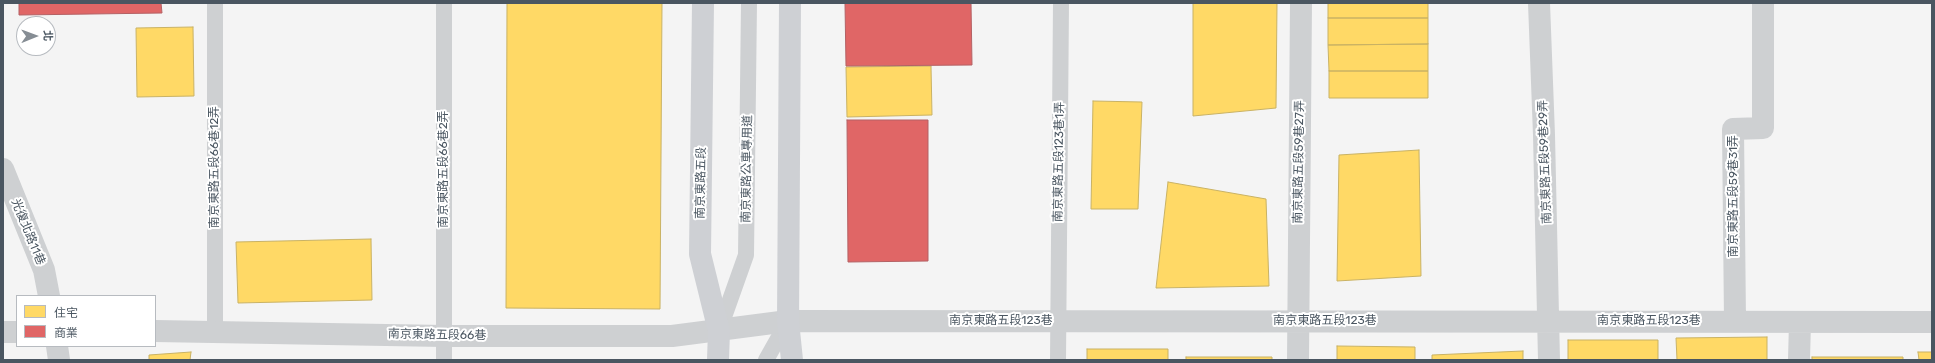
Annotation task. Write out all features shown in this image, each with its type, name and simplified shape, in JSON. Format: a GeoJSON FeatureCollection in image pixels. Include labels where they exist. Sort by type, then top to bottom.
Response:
{"type":"FeatureCollection","features":[{"type":"Feature","properties":{"kind":"main road","name":"南京東路五段"},"geometry":{"type":"LineString","coordinates":[[703,3],[700,254],[719,330],[718,360]]}},
{"type":"Feature","properties":{"kind":"main road"},"geometry":{"type":"LineString","coordinates":[[790,3],[788,321],[792,360]]}},
{"type":"Feature","properties":{"kind":"street","name":"南京東路五段59巷27弄"},"geometry":{"type":"LineString","coordinates":[[1298,360],[1301,3]]}},
{"type":"Feature","properties":{"kind":"street","name":"南京東路五段59巷29弄"},"geometry":{"type":"LineString","coordinates":[[1539,3],[1550,321],[1550,360]]}},
{"type":"Feature","properties":{"kind":"street","name":"南京東路五段59巷31弄"},"geometry":{"type":"LineString","coordinates":[[1735,321],[1733,129],[1763,128],[1763,3]]}},
{"type":"Feature","properties":{"kind":"street","name":"光復北路11巷"},"geometry":{"type":"LineString","coordinates":[[3,169],[44,270],[49,295]]}},
{"type":"Feature","properties":{"kind":"street","name":"南京東路五段123巷"},"geometry":{"type":"LineString","coordinates":[[719,330],[788,321],[1932,322]]}},
{"type":"Feature","properties":{"kind":"street"},"geometry":{"type":"LineString","coordinates":[[1799,360],[1800,322]]}},
{"type":"Feature","properties":{"kind":"street","name":"南京東路五段66巷"},"geometry":{"type":"LineString","coordinates":[[156,331],[444,336],[672,336],[719,330]]}},
{"type":"Feature","properties":{"kind":"street"},"geometry":{"type":"LineString","coordinates":[[3,332],[16,332]]}},
{"type":"Feature","properties":{"kind":"street"},"geometry":{"type":"LineString","coordinates":[[57,347],[59,360]]}},
{"type":"Feature","properties":{"kind":"lane","name":"南京東路五段66巷12弄"},"geometry":{"type":"LineString","coordinates":[[214,3],[215,331]]}},
{"type":"Feature","properties":{"kind":"lane","name":"南京東路五段66巷2弄"},"geometry":{"type":"LineString","coordinates":[[444,3],[444,360]]}},
{"type":"Feature","properties":{"kind":"lane","name":"南京東路公車專用道"},"geometry":{"type":"LineString","coordinates":[[719,330],[746,255],[749,3]]}},
{"type":"Feature","properties":{"kind":"lane","name":"南京東路五段123巷1弄"},"geometry":{"type":"LineString","coordinates":[[1058,360],[1057,321],[1061,3]]}},
{"type":"Feature","properties":{"kind":"lane"},"geometry":{"type":"LineString","coordinates":[[766,360],[788,321]]}},
{"type":"Feature","properties":{"kind":"building: 住宅"},"geometry":{"type":"Polygon","coordinates":[[[507,3],[662,3],[660,309],[506,308],[507,3]]]}},
{"type":"Feature","properties":{"kind":"building: 住宅"},"geometry":{"type":"Polygon","coordinates":[[[1193,3],[1277,3],[1276,108],[1193,116],[1193,3]]]}},
{"type":"Feature","properties":{"kind":"building: 住宅"},"geometry":{"type":"Polygon","coordinates":[[[1328,3],[1428,3],[1428,18],[1328,18],[1328,3]]]}},
{"type":"Feature","properties":{"kind":"building: 住宅"},"geometry":{"type":"Polygon","coordinates":[[[1328,18],[1428,18],[1428,44],[1328,45],[1328,18]]]}},
{"type":"Feature","properties":{"kind":"building: 住宅"},"geometry":{"type":"Polygon","coordinates":[[[193,27],[194,96],[137,97],[136,28],[193,27]]]}},
{"type":"Feature","properties":{"kind":"building: 住宅"},"geometry":{"type":"Polygon","coordinates":[[[1428,44],[1428,71],[1329,71],[1328,45],[1428,44]]]}},
{"type":"Feature","properties":{"kind":"building: 住宅"},"geometry":{"type":"Polygon","coordinates":[[[931,66],[932,115],[847,117],[846,67],[931,66]]]}},
{"type":"Feature","properties":{"kind":"building: 住宅"},"geometry":{"type":"Polygon","coordinates":[[[1329,71],[1428,71],[1428,98],[1329,98],[1329,71]]]}},
{"type":"Feature","properties":{"kind":"building: 住宅"},"geometry":{"type":"Polygon","coordinates":[[[1093,101],[1142,102],[1138,209],[1091,209],[1093,101]]]}},
{"type":"Feature","properties":{"kind":"building: 住宅"},"geometry":{"type":"Polygon","coordinates":[[[1419,150],[1421,276],[1337,281],[1339,155],[1419,150]]]}},
{"type":"Feature","properties":{"kind":"building: 住宅"},"geometry":{"type":"Polygon","coordinates":[[[1168,182],[1266,199],[1269,286],[1156,288],[1168,182]]]}},
{"type":"Feature","properties":{"kind":"building: 住宅"},"geometry":{"type":"Polygon","coordinates":[[[371,239],[372,300],[238,303],[236,242],[371,239]]]}},
{"type":"Feature","properties":{"kind":"building: 住宅"},"geometry":{"type":"Polygon","coordinates":[[[1767,337],[1767,360],[1677,360],[1676,338],[1767,337]]]}},
{"type":"Feature","properties":{"kind":"building: 住宅"},"geometry":{"type":"Polygon","coordinates":[[[1568,340],[1658,340],[1658,360],[1568,360],[1568,340]]]}},
{"type":"Feature","properties":{"kind":"building: 住宅"},"geometry":{"type":"Polygon","coordinates":[[[1337,346],[1415,347],[1415,360],[1337,360],[1337,346]]]}},
{"type":"Feature","properties":{"kind":"building: 住宅"},"geometry":{"type":"Polygon","coordinates":[[[1087,349],[1168,349],[1168,360],[1087,360],[1087,349]]]}},
{"type":"Feature","properties":{"kind":"building: 住宅"},"geometry":{"type":"Polygon","coordinates":[[[1523,351],[1523,360],[1432,360],[1432,355],[1523,351]]]}},
{"type":"Feature","properties":{"kind":"building: 住宅"},"geometry":{"type":"Polygon","coordinates":[[[191,352],[190,360],[149,360],[149,355],[191,352]]]}},
{"type":"Feature","properties":{"kind":"building: 住宅"},"geometry":{"type":"Polygon","coordinates":[[[1918,352],[1932,352],[1932,360],[1919,360],[1918,352]]]}},
{"type":"Feature","properties":{"kind":"building: 住宅"},"geometry":{"type":"Polygon","coordinates":[[[1186,357],[1272,357],[1272,360],[1186,360],[1186,357]]]}},
{"type":"Feature","properties":{"kind":"building: 住宅"},"geometry":{"type":"Polygon","coordinates":[[[1812,357],[1903,357],[1903,360],[1812,360],[1812,357]]]}},
{"type":"Feature","properties":{"kind":"building: 商業"},"geometry":{"type":"Polygon","coordinates":[[[19,3],[161,3],[162,13],[19,15],[19,3]]]}},
{"type":"Feature","properties":{"kind":"building: 商業"},"geometry":{"type":"Polygon","coordinates":[[[845,3],[971,3],[972,65],[846,66],[845,3]]]}},
{"type":"Feature","properties":{"kind":"building: 商業"},"geometry":{"type":"Polygon","coordinates":[[[847,120],[928,120],[928,261],[848,262],[847,120]]]}}]}
